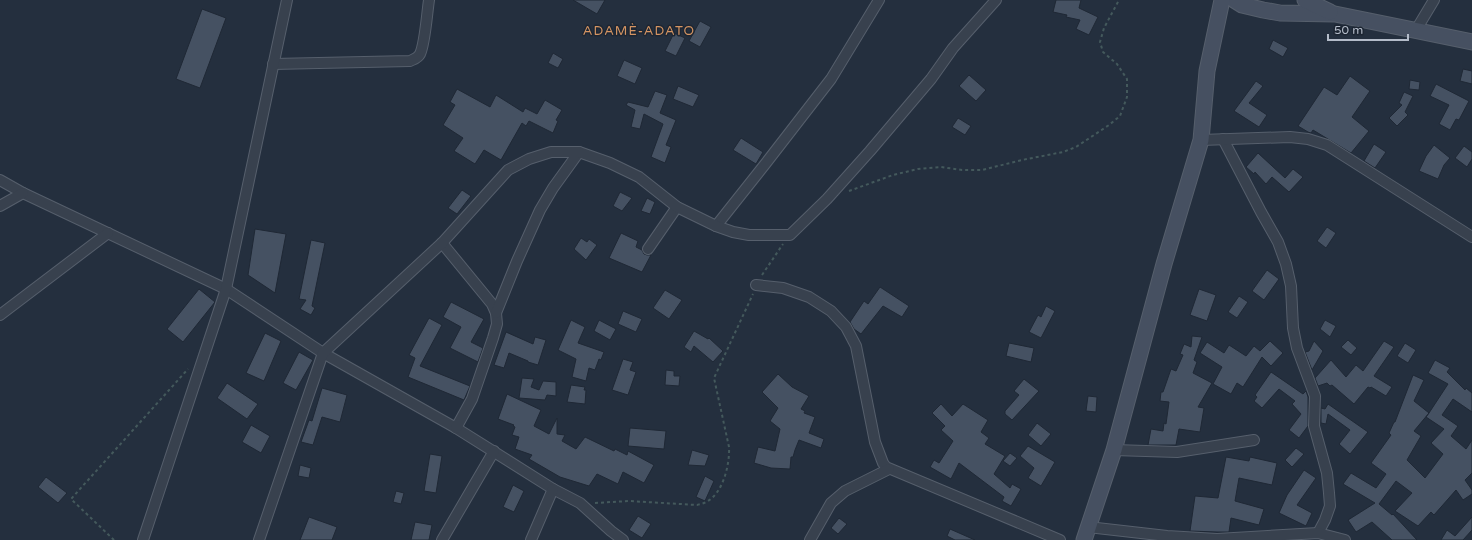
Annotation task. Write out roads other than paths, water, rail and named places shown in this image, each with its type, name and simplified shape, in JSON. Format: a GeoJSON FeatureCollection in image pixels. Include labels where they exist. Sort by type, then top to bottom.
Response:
{"type":"FeatureCollection","features":[{"type":"Feature","properties":{"kind":"street"},"geometry":{"type":"LineString","coordinates":[[143,540],[226,289],[287,0]]}},
{"type":"Feature","properties":{"kind":"street"},"geometry":{"type":"LineString","coordinates":[[273,64],[410,61],[415,59],[422,47],[429,0]]}},
{"type":"Feature","properties":{"kind":"street"},"geometry":{"type":"LineString","coordinates":[[716,226],[831,79],[879,0]]}},
{"type":"Feature","properties":{"kind":"street"},"geometry":{"type":"LineString","coordinates":[[259,540],[323,352],[442,244],[508,170],[529,159],[551,152],[579,152],[610,163],[639,177],[677,207],[716,226],[733,232],[749,235],[790,235],[827,199],[870,151],[931,79],[953,48],[996,0]]}},
{"type":"Feature","properties":{"kind":"street"},"geometry":{"type":"LineString","coordinates":[[1222,0],[1207,71],[1201,140],[1164,264],[1114,450],[1086,534],[1217,539],[1318,533],[1345,540]]}},
{"type":"Feature","properties":{"kind":"street"},"geometry":{"type":"LineString","coordinates":[[1234,0],[1253,8],[1280,13],[1335,14],[1472,42]]}},
{"type":"Feature","properties":{"kind":"street"},"geometry":{"type":"LineString","coordinates":[[1305,0],[1335,14]]}},
{"type":"Feature","properties":{"kind":"street"},"geometry":{"type":"LineString","coordinates":[[1416,30],[1434,0]]}},
{"type":"Feature","properties":{"kind":"street"},"geometry":{"type":"LineString","coordinates":[[1201,140],[1290,137],[1308,139],[1327,145],[1472,237]]}},
{"type":"Feature","properties":{"kind":"street"},"geometry":{"type":"LineString","coordinates":[[1223,139],[1278,242],[1286,264],[1291,286],[1293,328],[1297,348],[1315,396],[1314,426],[1326,473],[1329,493],[1330,506],[1326,520],[1318,533]]}},
{"type":"Feature","properties":{"kind":"street"},"geometry":{"type":"LineString","coordinates":[[496,313],[540,210],[553,188],[579,152]]}},
{"type":"Feature","properties":{"kind":"street"},"geometry":{"type":"LineString","coordinates":[[0,180],[23,193],[226,289],[323,352],[456,428],[553,489],[580,503],[610,536],[623,540]]}},
{"type":"Feature","properties":{"kind":"street"},"geometry":{"type":"LineString","coordinates":[[0,206],[23,193]]}},
{"type":"Feature","properties":{"kind":"street"},"geometry":{"type":"LineString","coordinates":[[648,250],[677,207]]}},
{"type":"Feature","properties":{"kind":"street"},"geometry":{"type":"LineString","coordinates":[[0,315],[108,233]]}},
{"type":"Feature","properties":{"kind":"street"},"geometry":{"type":"LineString","coordinates":[[442,244],[492,304],[496,313],[497,324],[472,398],[456,428]]}},
{"type":"Feature","properties":{"kind":"street"},"geometry":{"type":"LineString","coordinates":[[756,285],[783,288],[809,297],[831,311],[846,327],[856,346],[875,442],[883,463],[889,469],[1060,540]]}},
{"type":"Feature","properties":{"kind":"street"},"geometry":{"type":"LineString","coordinates":[[1114,450],[1177,452],[1254,440]]}},
{"type":"Feature","properties":{"kind":"street"},"geometry":{"type":"LineString","coordinates":[[442,540],[494,451]]}},
{"type":"Feature","properties":{"kind":"street"},"geometry":{"type":"LineString","coordinates":[[810,540],[831,503],[845,491],[889,469]]}},
{"type":"Feature","properties":{"kind":"street"},"geometry":{"type":"LineString","coordinates":[[530,540],[553,489]]}},
{"type":"Feature","properties":{"kind":"district","name":"ADAMÈ-ADATO"},"geometry":{"type":"Point","coordinates":[639,31]}}]}
